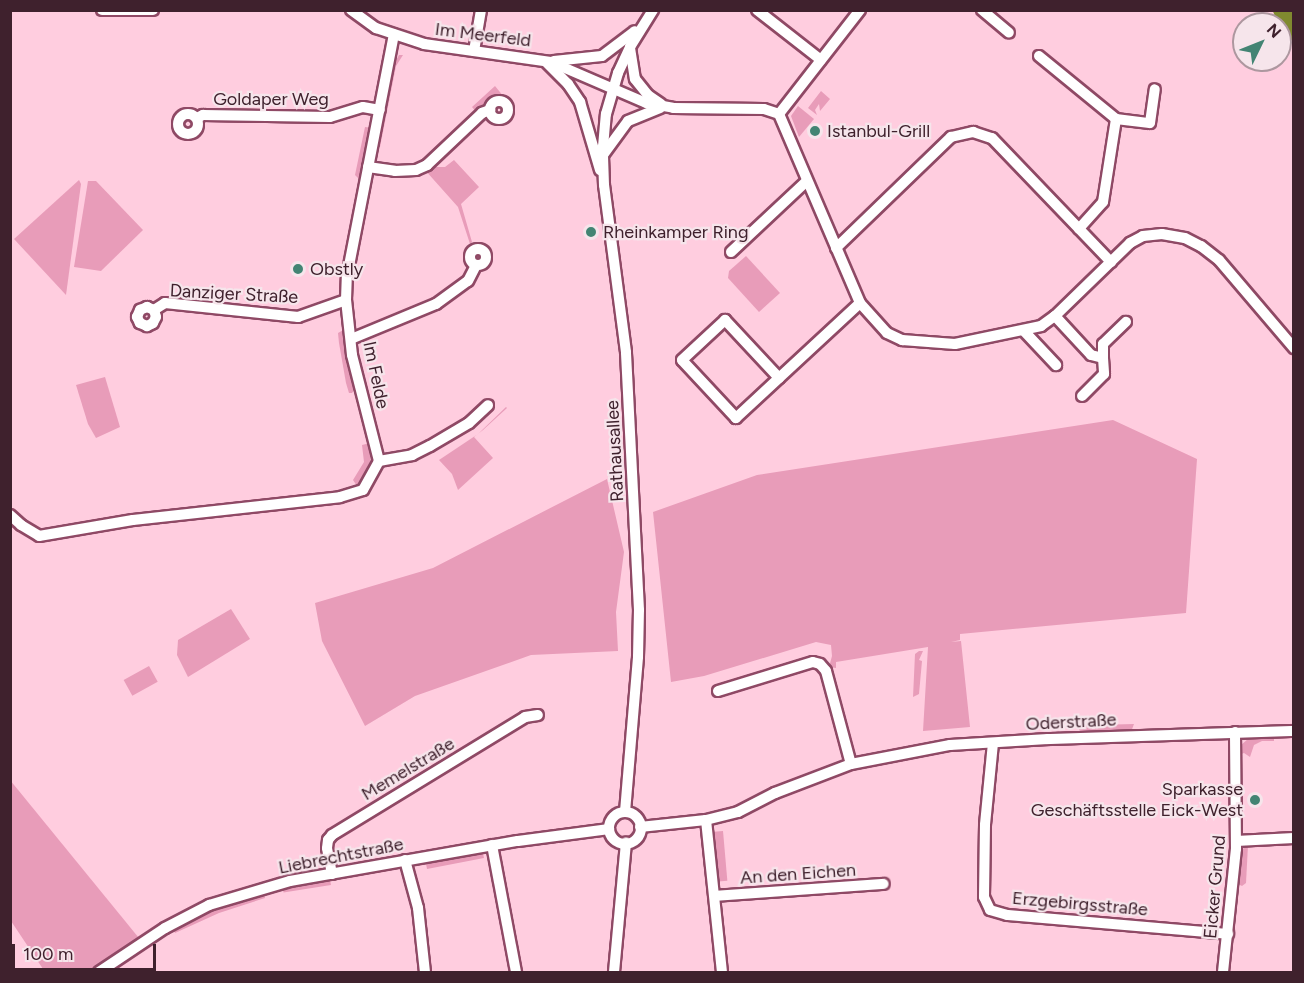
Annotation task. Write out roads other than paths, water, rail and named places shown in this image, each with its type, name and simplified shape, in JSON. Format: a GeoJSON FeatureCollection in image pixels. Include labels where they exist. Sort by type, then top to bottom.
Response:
{"type":"FeatureCollection","features":[{"type":"Feature","properties":{"kind":"street"},"geometry":{"type":"LineString","coordinates":[[102,10],[153,10]]}},
{"type":"Feature","properties":{"kind":"street","name":"Im Meerfeld"},"geometry":{"type":"LineString","coordinates":[[351,10],[376,28],[394,36],[424,44],[546,60],[641,102],[667,107]]}},
{"type":"Feature","properties":{"kind":"street"},"geometry":{"type":"LineString","coordinates":[[474,51],[481,10]]}},
{"type":"Feature","properties":{"kind":"street"},"geometry":{"type":"LineString","coordinates":[[546,60],[602,56],[621,44],[644,23],[653,10]]}},
{"type":"Feature","properties":{"kind":"street"},"geometry":{"type":"LineString","coordinates":[[757,10],[821,60]]}},
{"type":"Feature","properties":{"kind":"street"},"geometry":{"type":"LineString","coordinates":[[779,114],[860,10]]}},
{"type":"Feature","properties":{"kind":"street"},"geometry":{"type":"LineString","coordinates":[[982,10],[1010,33]]}},
{"type":"Feature","properties":{"kind":"street","name":"Rathausallee"},"geometry":{"type":"LineString","coordinates":[[625,812],[638,657],[639,610],[626,352],[604,185],[603,156],[606,114],[612,90],[630,46],[644,23]]}},
{"type":"Feature","properties":{"kind":"street","name":"Im Felde"},"geometry":{"type":"LineString","coordinates":[[379,461],[362,398],[346,300],[347,276],[394,36]]}},
{"type":"Feature","properties":{"kind":"street"},"geometry":{"type":"LineString","coordinates":[[630,46],[632,70],[637,82],[652,98],[667,107]]}},
{"type":"Feature","properties":{"kind":"street"},"geometry":{"type":"LineString","coordinates":[[1039,56],[1116,119],[1150,123],[1155,89]]}},
{"type":"Feature","properties":{"kind":"street"},"geometry":{"type":"LineString","coordinates":[[546,60],[560,74],[580,102],[604,185]]}},
{"type":"Feature","properties":{"kind":"street","name":"Goldaper Weg"},"geometry":{"type":"LineString","coordinates":[[197,118],[203,115],[330,117],[363,107],[380,110]]}},
{"type":"Feature","properties":{"kind":"street"},"geometry":{"type":"LineString","coordinates":[[603,156],[628,121],[645,112],[667,107],[764,109],[779,114],[860,303],[887,333],[902,340],[955,344],[1041,326],[1130,243],[1143,236],[1162,234],[1185,238],[1201,246],[1219,260],[1293,348]]}},
{"type":"Feature","properties":{"kind":"street"},"geometry":{"type":"LineString","coordinates":[[368,167],[394,171],[416,170],[427,165],[482,113],[490,110]]}},
{"type":"Feature","properties":{"kind":"street"},"geometry":{"type":"LineString","coordinates":[[1079,229],[1103,202],[1116,119]]}},
{"type":"Feature","properties":{"kind":"street"},"geometry":{"type":"LineString","coordinates":[[836,248],[951,137],[973,132],[992,138],[1111,262]]}},
{"type":"Feature","properties":{"kind":"street"},"geometry":{"type":"LineString","coordinates":[[731,252],[807,181]]}},
{"type":"Feature","properties":{"kind":"street"},"geometry":{"type":"LineString","coordinates":[[351,339],[436,304],[468,280],[476,265]]}},
{"type":"Feature","properties":{"kind":"street","name":"Danziger Straße"},"geometry":{"type":"LineString","coordinates":[[154,310],[165,303],[179,303],[298,316],[346,300]]}},
{"type":"Feature","properties":{"kind":"street"},"geometry":{"type":"LineString","coordinates":[[779,378],[725,320],[682,360],[736,418],[860,303]]}},
{"type":"Feature","properties":{"kind":"street"},"geometry":{"type":"LineString","coordinates":[[1054,316],[1091,355],[1103,358]]}},
{"type":"Feature","properties":{"kind":"street"},"geometry":{"type":"LineString","coordinates":[[1082,396],[1104,374],[1104,344],[1126,322]]}},
{"type":"Feature","properties":{"kind":"street"},"geometry":{"type":"LineString","coordinates":[[1024,331],[1056,365]]}},
{"type":"Feature","properties":{"kind":"street"},"geometry":{"type":"LineString","coordinates":[[10,515],[39,536],[133,520],[340,497],[363,490],[379,461],[412,455],[430,446],[469,423],[488,405]]}},
{"type":"Feature","properties":{"kind":"street"},"geometry":{"type":"LineString","coordinates":[[718,691],[813,662],[820,664],[826,671],[851,764]]}},
{"type":"Feature","properties":{"kind":"street","name":"Memelstraße"},"geometry":{"type":"LineString","coordinates":[[332,874],[327,848],[328,840],[332,835],[525,717],[538,715]]}},
{"type":"Feature","properties":{"kind":"street","name":"Oderstraße"},"geometry":{"type":"LineString","coordinates":[[640,827],[706,820],[738,812],[775,793],[851,764],[950,745],[1048,739],[1293,731]]}},
{"type":"Feature","properties":{"kind":"street","name":"Eicker Grund"},"geometry":{"type":"LineString","coordinates":[[1223,972],[1236,841],[1235,732]]}},
{"type":"Feature","properties":{"kind":"street","name":"Erzgebirgsstraße"},"geometry":{"type":"LineString","coordinates":[[993,743],[986,825],[984,897],[990,910],[1007,915],[1228,934]]}},
{"type":"Feature","properties":{"kind":"street"},"geometry":{"type":"LineString","coordinates":[[625,812],[637,818],[640,827],[636,838],[626,843],[614,839],[609,829],[615,815],[625,812]]}},
{"type":"Feature","properties":{"kind":"street"},"geometry":{"type":"LineString","coordinates":[[706,820],[722,972]]}},
{"type":"Feature","properties":{"kind":"street","name":"Liebrechtstraße"},"geometry":{"type":"LineString","coordinates":[[99,972],[165,928],[209,905],[290,881],[492,845],[609,829]]}},
{"type":"Feature","properties":{"kind":"street"},"geometry":{"type":"LineString","coordinates":[[1236,841],[1293,838]]}},
{"type":"Feature","properties":{"kind":"street"},"geometry":{"type":"LineString","coordinates":[[614,972],[626,843]]}},
{"type":"Feature","properties":{"kind":"street"},"geometry":{"type":"LineString","coordinates":[[492,845],[516,972]]}},
{"type":"Feature","properties":{"kind":"street"},"geometry":{"type":"LineString","coordinates":[[405,860],[418,908],[425,972]]}},
{"type":"Feature","properties":{"kind":"street","name":"An den Eichen"},"geometry":{"type":"LineString","coordinates":[[715,896],[884,884]]}},
{"type":"Feature","properties":{"kind":"waterway"},"geometry":{"type":"LineString","coordinates":[[1282,10],[1294,32]]}},
{"type":"Feature","properties":{"kind":"place","name":"Istanbul-Grill"},"geometry":{"type":"Point","coordinates":[815,131]}},
{"type":"Feature","properties":{"kind":"place","name":"Rheinkamper Ring"},"geometry":{"type":"Point","coordinates":[591,232]}},
{"type":"Feature","properties":{"kind":"place","name":"Obstly"},"geometry":{"type":"Point","coordinates":[298,269]}},
{"type":"Feature","properties":{"kind":"place","name":"Sparkasse Geschäftsstelle Eick-West"},"geometry":{"type":"Point","coordinates":[1255,800]}}]}
